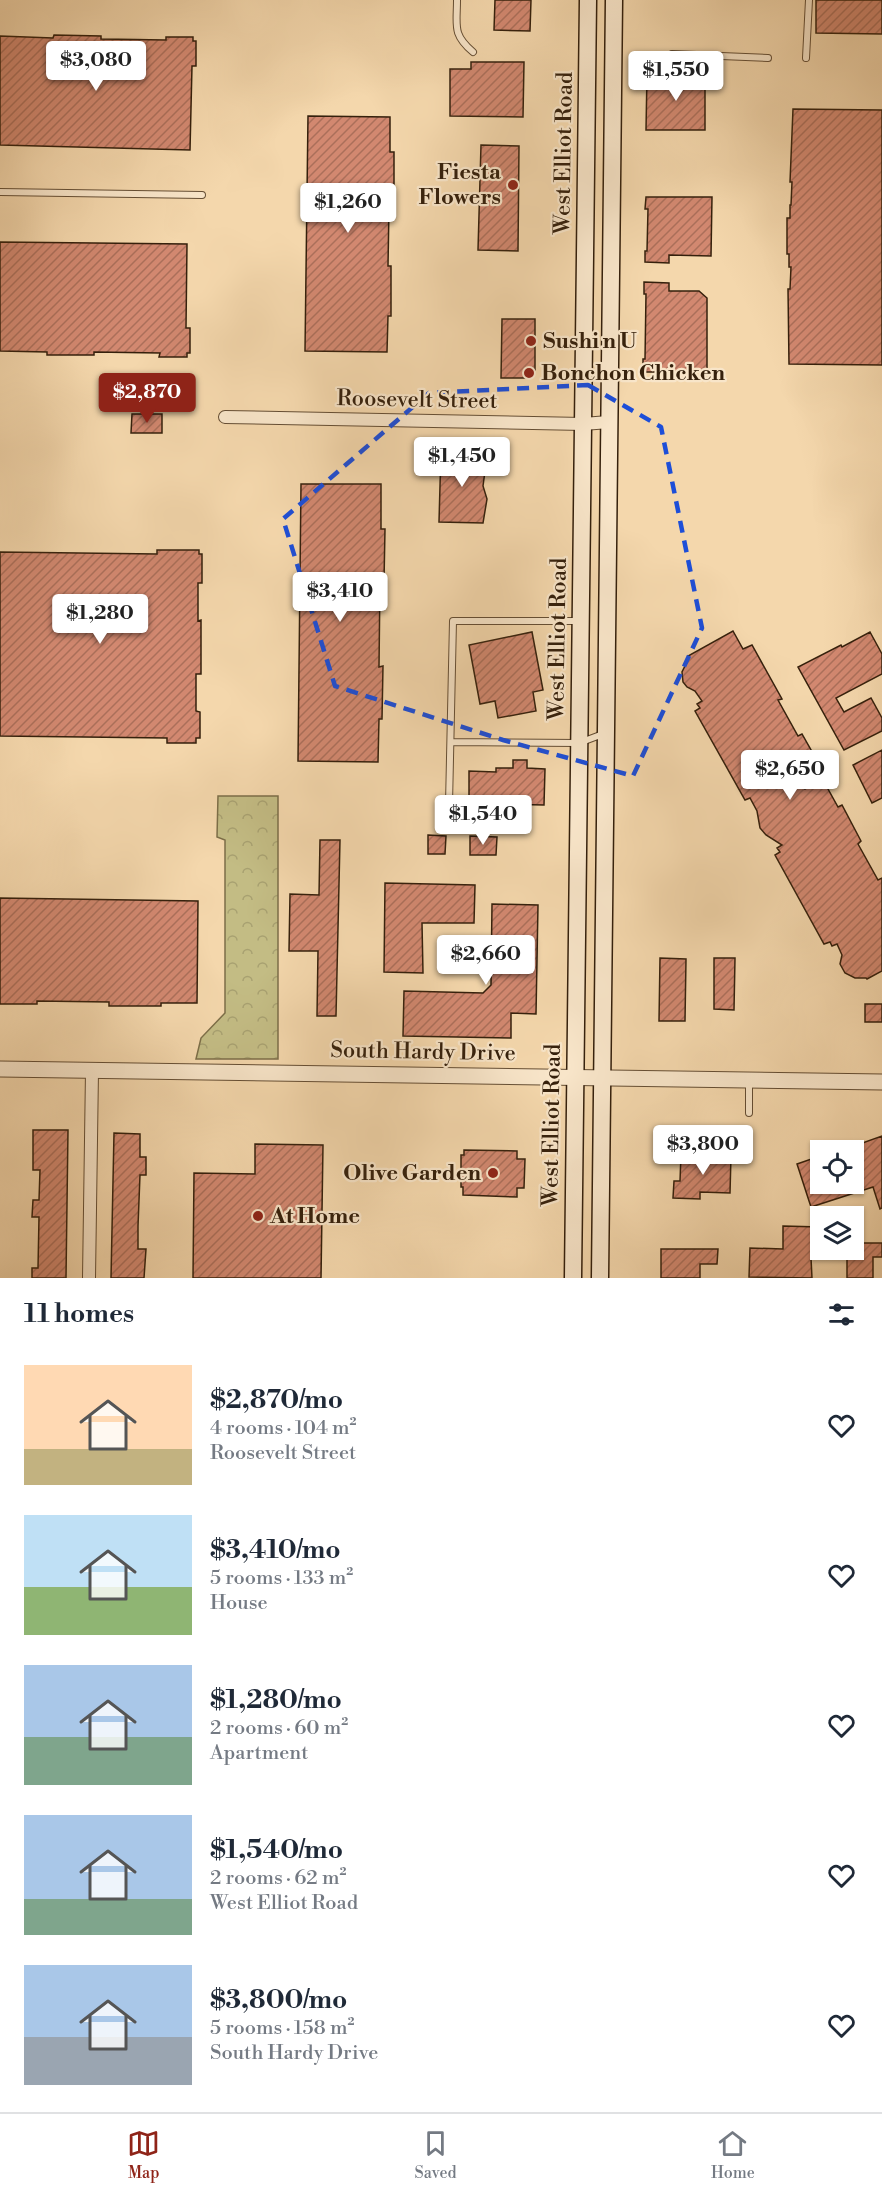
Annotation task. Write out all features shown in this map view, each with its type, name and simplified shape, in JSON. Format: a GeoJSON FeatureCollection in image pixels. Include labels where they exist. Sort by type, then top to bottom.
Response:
{"type":"FeatureCollection","features":[{"type":"Feature","properties":{"kind":"main road","name":"West Elliot Road"},"geometry":{"type":"LineString","coordinates":[[573,1278],[588,0]]}},
{"type":"Feature","properties":{"kind":"main road"},"geometry":{"type":"LineString","coordinates":[[602,0],[602,36],[613,55]]}},
{"type":"Feature","properties":{"kind":"main road"},"geometry":{"type":"LineString","coordinates":[[600,1278],[614,0]]}},
{"type":"Feature","properties":{"kind":"main road"},"geometry":{"type":"LineString","coordinates":[[588,56],[601,76],[601,136],[612,165]]}},
{"type":"Feature","properties":{"kind":"street","name":"Roosevelt Street"},"geometry":{"type":"LineString","coordinates":[[225,417],[583,424],[609,422]]}},
{"type":"Feature","properties":{"kind":"street","name":"South Hardy Drive"},"geometry":{"type":"LineString","coordinates":[[0,1069],[882,1082]]}},
{"type":"Feature","properties":{"kind":"street"},"geometry":{"type":"LineString","coordinates":[[89,1278],[92,1071]]}},
{"type":"Feature","properties":{"kind":"lane"},"geometry":{"type":"LineString","coordinates":[[457,0],[457,34],[473,52]]}},
{"type":"Feature","properties":{"kind":"lane"},"geometry":{"type":"LineString","coordinates":[[806,58],[809,0]]}},
{"type":"Feature","properties":{"kind":"lane"},"geometry":{"type":"LineString","coordinates":[[672,54],[768,58]]}},
{"type":"Feature","properties":{"kind":"lane"},"geometry":{"type":"LineString","coordinates":[[0,192],[202,195]]}},
{"type":"Feature","properties":{"kind":"lane"},"geometry":{"type":"LineString","coordinates":[[449,804],[453,621],[580,621]]}},
{"type":"Feature","properties":{"kind":"lane"},"geometry":{"type":"LineString","coordinates":[[450,742],[579,743],[606,733]]}},
{"type":"Feature","properties":{"kind":"lane"},"geometry":{"type":"LineString","coordinates":[[748,1113],[749,1080]]}},
{"type":"Feature","properties":{"kind":"highlighted area"},"geometry":{"type":"Polygon","coordinates":[[[588,385],[661,427],[702,628],[633,776],[503,740],[335,686],[283,519],[429,393],[588,385]]]}},
{"type":"Feature","properties":{"kind":"green space"},"geometry":{"type":"Polygon","coordinates":[[[218,796],[278,796],[278,1059],[196,1059],[201,1038],[225,1013],[225,840],[217,837],[218,796]]]}},
{"type":"Feature","properties":{"kind":"building"},"geometry":{"type":"Polygon","coordinates":[[[495,0],[531,0],[530,31],[494,30],[495,0]]]}},
{"type":"Feature","properties":{"kind":"building"},"geometry":{"type":"Polygon","coordinates":[[[816,0],[882,0],[882,34],[816,33],[816,0]]]}},
{"type":"Feature","properties":{"kind":"building"},"geometry":{"type":"Polygon","coordinates":[[[54,35],[101,36],[101,39],[166,40],[166,37],[193,37],[193,41],[196,41],[196,66],[192,66],[190,150],[0,145],[0,36],[53,38],[54,35]]]}},
{"type":"Feature","properties":{"kind":"building"},"geometry":{"type":"Polygon","coordinates":[[[471,62],[524,62],[523,117],[450,116],[450,69],[471,69],[471,62]]]}},
{"type":"Feature","properties":{"kind":"building"},"geometry":{"type":"Polygon","coordinates":[[[647,74],[705,74],[705,130],[646,130],[647,74]]]}},
{"type":"Feature","properties":{"kind":"building"},"geometry":{"type":"Polygon","coordinates":[[[793,109],[882,110],[882,365],[789,364],[788,289],[790,289],[791,267],[789,267],[789,254],[787,254],[787,218],[790,218],[791,205],[793,109]]]}},
{"type":"Feature","properties":{"kind":"building"},"geometry":{"type":"Polygon","coordinates":[[[308,116],[390,117],[390,152],[394,152],[394,207],[389,207],[388,266],[391,266],[391,316],[388,316],[387,352],[305,351],[308,116]]]}},
{"type":"Feature","properties":{"kind":"building"},"geometry":{"type":"Polygon","coordinates":[[[481,145],[519,146],[518,251],[478,250],[481,145]]]}},
{"type":"Feature","properties":{"kind":"building"},"geometry":{"type":"Polygon","coordinates":[[[646,197],[712,197],[711,256],[669,255],[669,263],[645,262],[648,209],[645,209],[646,197]]]}},
{"type":"Feature","properties":{"kind":"building"},"geometry":{"type":"Polygon","coordinates":[[[0,242],[187,244],[186,328],[190,328],[190,353],[187,353],[187,357],[159,357],[160,353],[94,352],[94,355],[47,355],[47,352],[0,351],[0,242]]]}},
{"type":"Feature","properties":{"kind":"building"},"geometry":{"type":"Polygon","coordinates":[[[644,282],[669,283],[669,291],[699,291],[707,298],[707,372],[643,372],[646,294],[644,294],[644,282]]]}},
{"type":"Feature","properties":{"kind":"building"},"geometry":{"type":"Polygon","coordinates":[[[502,319],[535,319],[535,370],[528,378],[501,378],[502,319]]]}},
{"type":"Feature","properties":{"kind":"building"},"geometry":{"type":"Polygon","coordinates":[[[132,414],[162,414],[162,433],[131,433],[132,414]]]}},
{"type":"Feature","properties":{"kind":"building"},"geometry":{"type":"Polygon","coordinates":[[[441,450],[479,456],[485,460],[483,486],[487,499],[483,523],[439,522],[441,450]]]}},
{"type":"Feature","properties":{"kind":"building"},"geometry":{"type":"Polygon","coordinates":[[[301,484],[381,484],[381,529],[385,529],[384,581],[380,580],[379,667],[383,666],[378,762],[298,761],[301,484]]]}},
{"type":"Feature","properties":{"kind":"building"},"geometry":{"type":"Polygon","coordinates":[[[157,550],[199,550],[199,554],[202,554],[202,583],[198,583],[201,674],[196,674],[196,711],[200,712],[200,738],[196,738],[196,743],[167,743],[167,738],[0,736],[0,552],[157,554],[157,550]]]}},
{"type":"Feature","properties":{"kind":"building"},"geometry":{"type":"Polygon","coordinates":[[[733,631],[743,649],[752,645],[782,699],[778,700],[798,736],[802,734],[819,764],[797,776],[805,789],[823,780],[838,807],[842,805],[861,841],[858,844],[878,880],[882,878],[882,971],[867,979],[855,978],[845,973],[840,964],[842,955],[837,944],[832,946],[830,942],[824,944],[775,855],[780,852],[777,848],[782,845],[766,835],[760,828],[757,811],[750,798],[745,800],[695,711],[700,708],[697,704],[702,701],[695,691],[683,682],[682,672],[688,656],[733,631]]]}},
{"type":"Feature","properties":{"kind":"building"},"geometry":{"type":"Polygon","coordinates":[[[532,632],[543,690],[533,692],[536,711],[498,718],[495,701],[480,704],[469,645],[532,632]]]}},
{"type":"Feature","properties":{"kind":"building"},"geometry":{"type":"Polygon","coordinates":[[[870,632],[882,654],[882,674],[836,698],[844,712],[871,698],[882,718],[882,731],[844,750],[798,667],[870,632]]]}},
{"type":"Feature","properties":{"kind":"building"},"geometry":{"type":"Polygon","coordinates":[[[882,750],[882,798],[872,803],[853,765],[882,750]]]}},
{"type":"Feature","properties":{"kind":"building"},"geometry":{"type":"Polygon","coordinates":[[[513,760],[527,760],[527,768],[545,769],[544,805],[494,804],[494,799],[469,798],[469,771],[496,772],[496,768],[513,768],[513,760]]]}},
{"type":"Feature","properties":{"kind":"building"},"geometry":{"type":"Polygon","coordinates":[[[428,835],[446,836],[445,854],[428,854],[428,835]]]}},
{"type":"Feature","properties":{"kind":"building"},"geometry":{"type":"Polygon","coordinates":[[[470,836],[497,837],[496,855],[470,855],[470,836]]]}},
{"type":"Feature","properties":{"kind":"building"},"geometry":{"type":"Polygon","coordinates":[[[320,840],[340,840],[336,1016],[317,1016],[318,951],[289,951],[290,894],[319,895],[320,840]]]}},
{"type":"Feature","properties":{"kind":"building"},"geometry":{"type":"Polygon","coordinates":[[[385,883],[475,885],[474,923],[422,923],[423,973],[384,972],[385,883]]]}},
{"type":"Feature","properties":{"kind":"building"},"geometry":{"type":"Polygon","coordinates":[[[0,898],[198,901],[197,1003],[161,1003],[161,1006],[109,1006],[109,1002],[37,1001],[37,1004],[0,1004],[0,898]]]}},
{"type":"Feature","properties":{"kind":"building"},"geometry":{"type":"Polygon","coordinates":[[[492,904],[538,905],[536,1014],[511,1013],[511,1038],[403,1036],[404,991],[483,993],[491,985],[492,904]]]}},
{"type":"Feature","properties":{"kind":"building"},"geometry":{"type":"Polygon","coordinates":[[[660,958],[686,959],[685,1021],[659,1021],[660,958]]]}},
{"type":"Feature","properties":{"kind":"building"},"geometry":{"type":"Polygon","coordinates":[[[714,958],[735,958],[734,1010],[714,1009],[714,958]]]}},
{"type":"Feature","properties":{"kind":"building"},"geometry":{"type":"Polygon","coordinates":[[[865,1004],[882,1004],[882,1022],[865,1022],[865,1004]]]}},
{"type":"Feature","properties":{"kind":"building"},"geometry":{"type":"Polygon","coordinates":[[[33,1130],[68,1130],[66,1278],[32,1278],[32,1268],[38,1268],[39,1217],[32,1217],[33,1200],[39,1200],[40,1170],[33,1170],[33,1130]]]}},
{"type":"Feature","properties":{"kind":"building"},"geometry":{"type":"Polygon","coordinates":[[[114,1133],[140,1134],[140,1157],[146,1157],[146,1175],[140,1175],[138,1226],[138,1249],[146,1249],[144,1278],[111,1278],[114,1133]]]}},
{"type":"Feature","properties":{"kind":"building"},"geometry":{"type":"Polygon","coordinates":[[[882,1136],[882,1208],[880,1209],[873,1187],[864,1190],[864,1142],[882,1136]]]}},
{"type":"Feature","properties":{"kind":"building","name":"At Home"},"geometry":{"type":"Polygon","coordinates":[[[255,1144],[323,1145],[321,1278],[193,1278],[194,1173],[255,1174],[255,1144]]]}},
{"type":"Feature","properties":{"kind":"building","name":"Olive Garden"},"geometry":{"type":"Polygon","coordinates":[[[464,1150],[517,1151],[517,1159],[525,1159],[524,1188],[517,1188],[517,1197],[463,1195],[461,1155],[464,1155],[464,1150]]]}},
{"type":"Feature","properties":{"kind":"building"},"geometry":{"type":"Polygon","coordinates":[[[681,1154],[731,1156],[730,1193],[700,1192],[700,1199],[673,1198],[674,1181],[680,1181],[681,1154]]]}},
{"type":"Feature","properties":{"kind":"building"},"geometry":{"type":"Polygon","coordinates":[[[810,1159],[810,1194],[851,1194],[811,1206],[797,1164],[810,1159]]]}},
{"type":"Feature","properties":{"kind":"building"},"geometry":{"type":"Polygon","coordinates":[[[783,1226],[810,1227],[812,1278],[749,1277],[750,1248],[783,1249],[783,1226]]]}},
{"type":"Feature","properties":{"kind":"building"},"geometry":{"type":"Polygon","coordinates":[[[864,1243],[882,1243],[882,1257],[873,1257],[873,1278],[847,1278],[847,1260],[864,1260],[864,1243]]]}},
{"type":"Feature","properties":{"kind":"building"},"geometry":{"type":"Polygon","coordinates":[[[661,1249],[718,1249],[717,1264],[700,1264],[700,1278],[661,1278],[661,1249]]]}},
{"type":"Feature","properties":{"kind":"place","name":"Fiesta Flowers"},"geometry":{"type":"Point","coordinates":[513,185]}},
{"type":"Feature","properties":{"kind":"place","name":"Sushi n U"},"geometry":{"type":"Point","coordinates":[531,341]}},
{"type":"Feature","properties":{"kind":"place","name":"Bonchon Chicken"},"geometry":{"type":"Point","coordinates":[529,373]}},
{"type":"Feature","properties":{"kind":"place","name":"Olive Garden"},"geometry":{"type":"Point","coordinates":[493,1173]}},
{"type":"Feature","properties":{"kind":"place","name":"At Home"},"geometry":{"type":"Point","coordinates":[258,1216]}}]}
